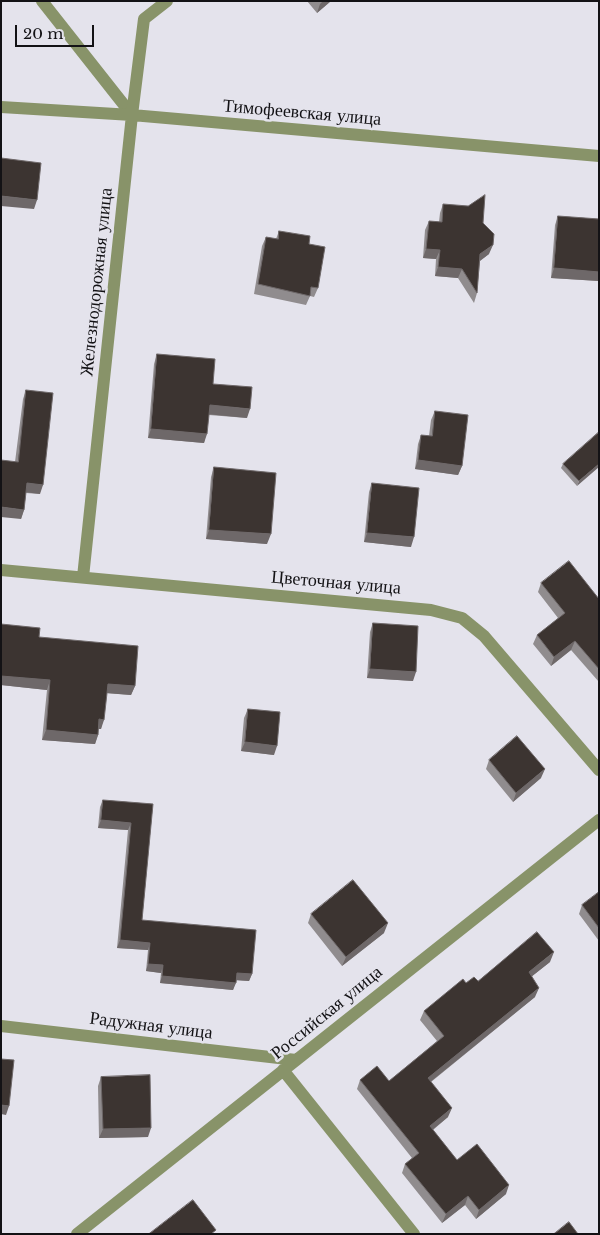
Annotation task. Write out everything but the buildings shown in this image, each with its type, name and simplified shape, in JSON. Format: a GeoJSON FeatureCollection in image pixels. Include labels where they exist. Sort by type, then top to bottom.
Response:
{"type":"FeatureCollection","features":[{"type":"Feature","properties":{"kind":"street"},"geometry":{"type":"LineString","coordinates":[[42,1],[132,116]]}},
{"type":"Feature","properties":{"kind":"street","name":"Железнодорожная улица"},"geometry":{"type":"LineString","coordinates":[[83,577],[144,19],[167,1]]}},
{"type":"Feature","properties":{"kind":"street","name":"Тимофеевская улица"},"geometry":{"type":"LineString","coordinates":[[1,106],[599,156]]}},
{"type":"Feature","properties":{"kind":"street","name":"Цветочная улица"},"geometry":{"type":"LineString","coordinates":[[1,570],[431,610],[462,618],[484,636],[599,770]]}},
{"type":"Feature","properties":{"kind":"street","name":"Российская улица"},"geometry":{"type":"LineString","coordinates":[[77,1234],[599,820]]}},
{"type":"Feature","properties":{"kind":"street","name":"Радужная улица"},"geometry":{"type":"LineString","coordinates":[[1,1026],[296,1060]]}},
{"type":"Feature","properties":{"kind":"street"},"geometry":{"type":"LineString","coordinates":[[284,1070],[414,1234]]}}]}
